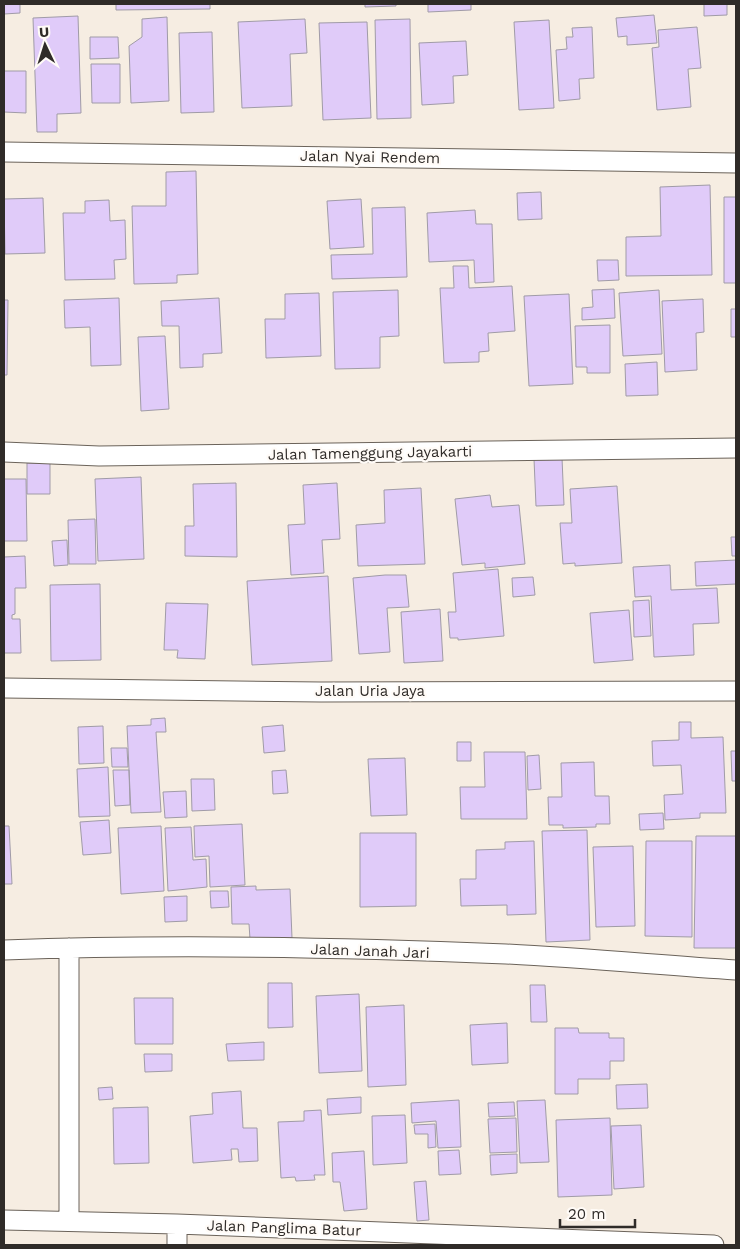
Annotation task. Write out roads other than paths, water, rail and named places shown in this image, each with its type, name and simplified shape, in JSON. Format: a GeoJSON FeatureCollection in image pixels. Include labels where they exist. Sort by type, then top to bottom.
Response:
{"type":"FeatureCollection","features":[{"type":"Feature","properties":{"kind":"street","name":"Jalan Nyai Rendem"},"geometry":{"type":"LineString","coordinates":[[4,152],[736,163]]}},
{"type":"Feature","properties":{"kind":"street","name":"Jalan Tamenggung Jayakarti"},"geometry":{"type":"LineString","coordinates":[[4,452],[98,456],[736,448]]}},
{"type":"Feature","properties":{"kind":"street","name":"Jalan Uria Jaya"},"geometry":{"type":"LineString","coordinates":[[4,688],[321,692],[736,690]]}},
{"type":"Feature","properties":{"kind":"street","name":"Jalan Janah Jari"},"geometry":{"type":"LineString","coordinates":[[4,950],[69,948],[300,949],[508,954],[736,970]]}},
{"type":"Feature","properties":{"kind":"street"},"geometry":{"type":"LineString","coordinates":[[69,948],[69,1221]]}},
{"type":"Feature","properties":{"kind":"street","name":"Jalan Panglima Batur"},"geometry":{"type":"LineString","coordinates":[[4,1220],[177,1224],[417,1239],[714,1245]]}},
{"type":"Feature","properties":{"kind":"street"},"geometry":{"type":"LineString","coordinates":[[177,1224],[177,1245]]}}]}
